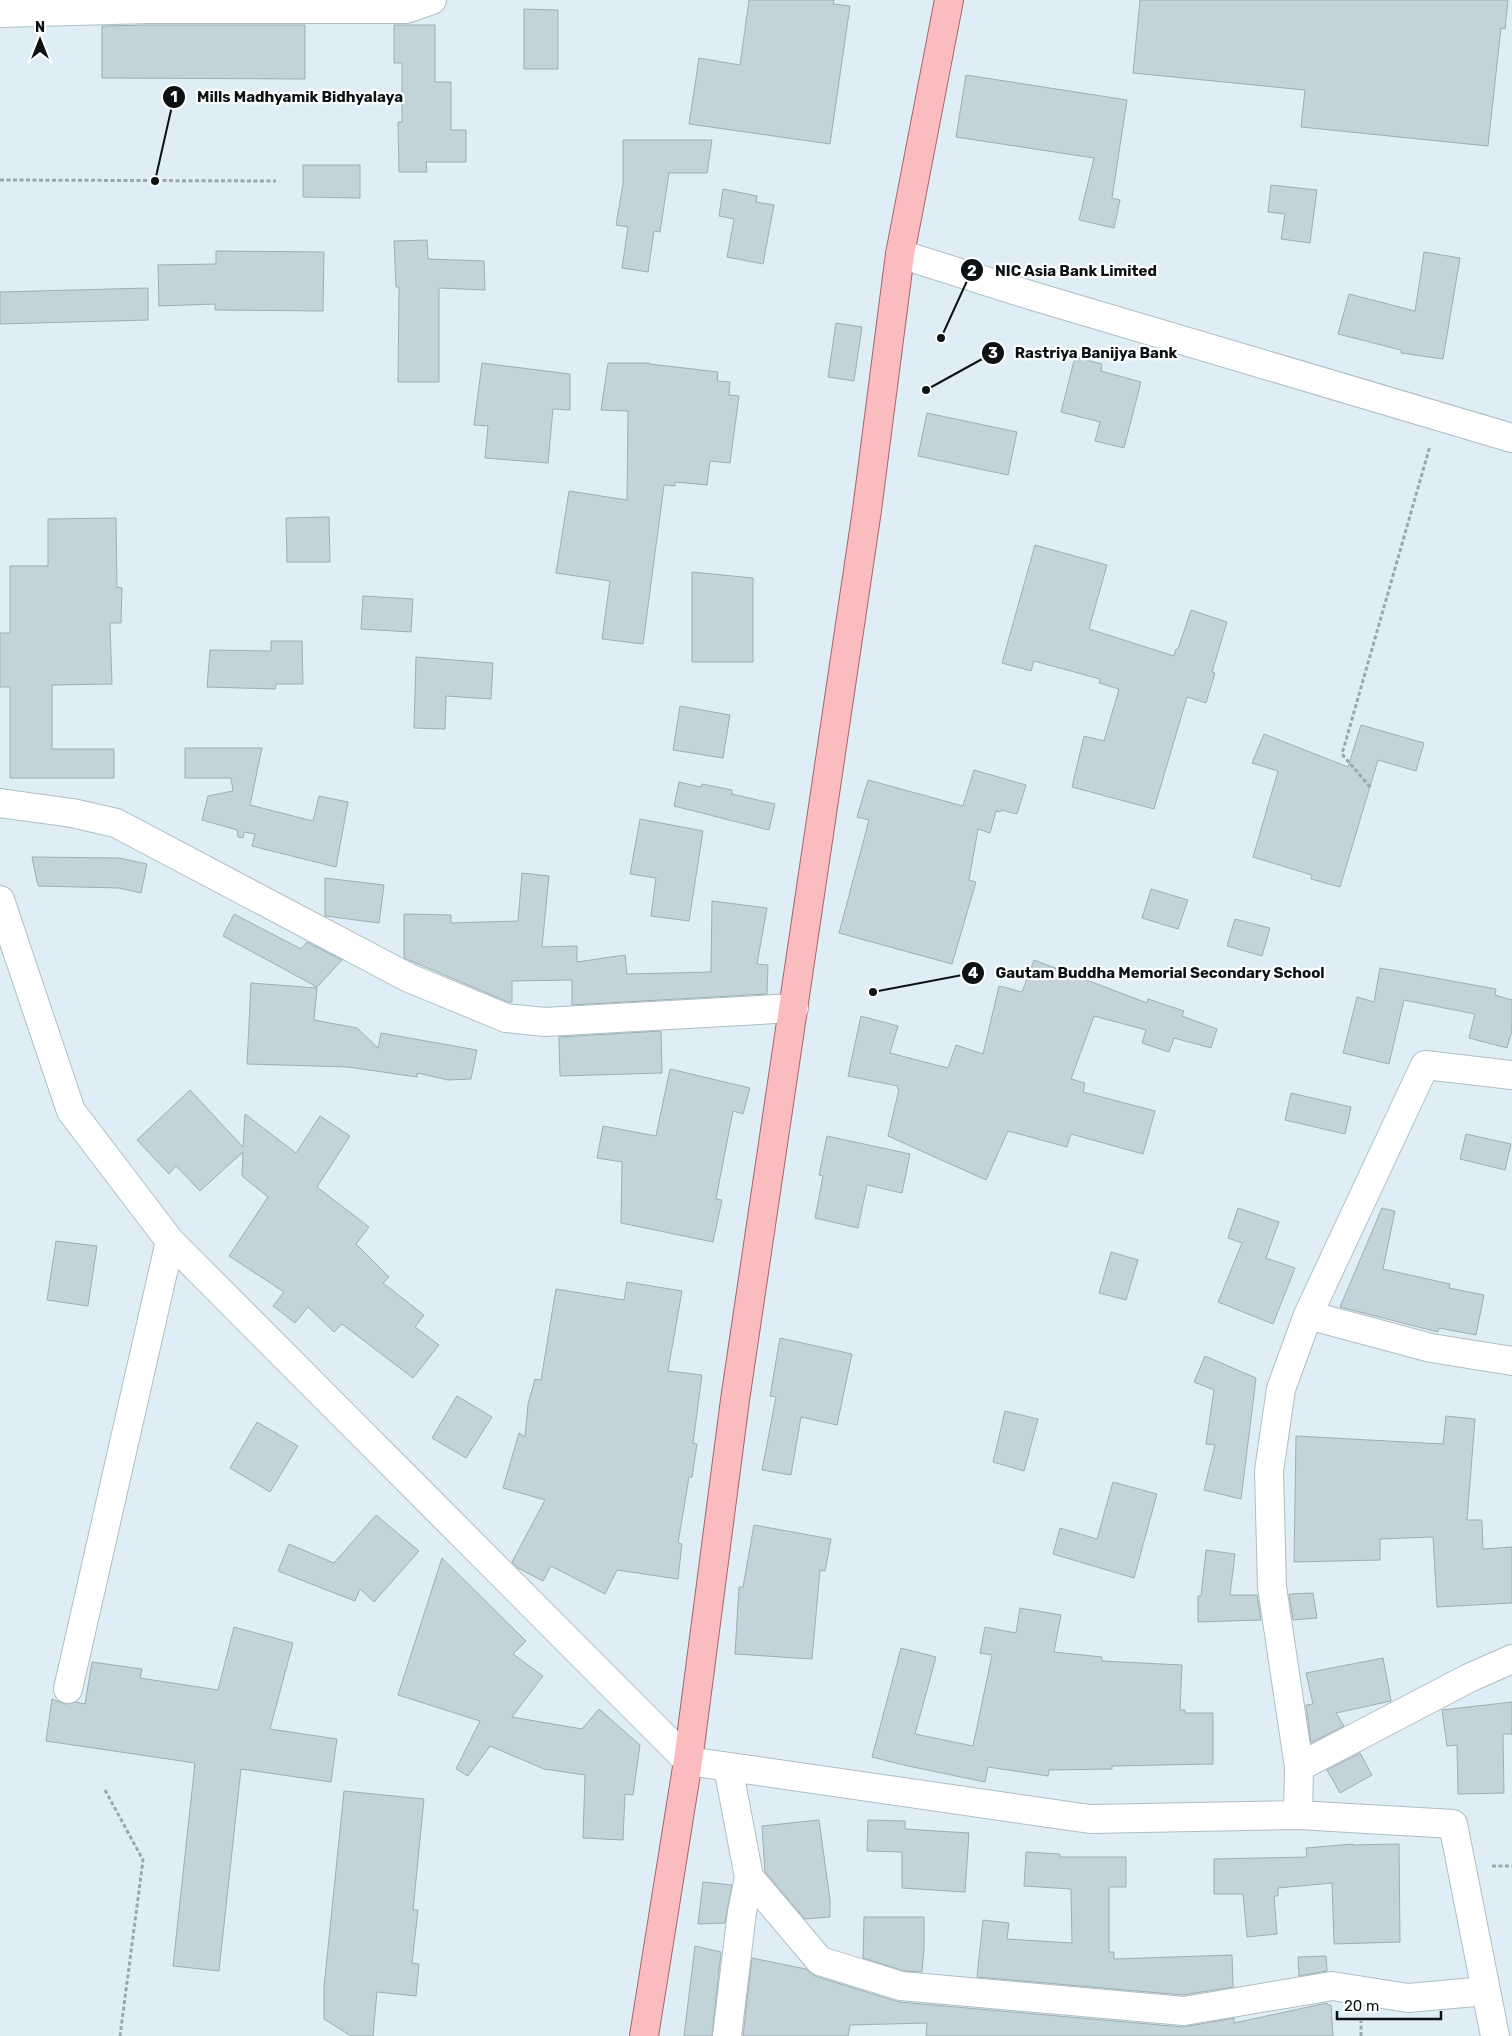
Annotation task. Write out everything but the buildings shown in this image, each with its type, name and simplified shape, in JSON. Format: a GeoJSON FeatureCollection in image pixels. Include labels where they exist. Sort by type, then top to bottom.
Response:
{"type":"FeatureCollection","features":[{"type":"Feature","properties":{"kind":"main road"},"geometry":{"type":"LineString","coordinates":[[644,2036],[688,1761],[734,1400],[867,510],[900,254],[949,0]]}},
{"type":"Feature","properties":{"kind":"street"},"geometry":{"type":"LineString","coordinates":[[0,13],[150,5],[406,4],[432,0]]}},
{"type":"Feature","properties":{"kind":"street"},"geometry":{"type":"LineString","coordinates":[[900,254],[1033,296],[1512,438]]}},
{"type":"Feature","properties":{"kind":"street"},"geometry":{"type":"LineString","coordinates":[[0,803],[72,813],[116,823],[410,978],[506,1018],[545,1022],[794,1008]]}},
{"type":"Feature","properties":{"kind":"street"},"geometry":{"type":"LineString","coordinates":[[0,900],[71,1111],[170,1241],[688,1761],[1090,1819],[1298,1815],[1453,1824],[1495,2036]]}},
{"type":"Feature","properties":{"kind":"street"},"geometry":{"type":"LineString","coordinates":[[1298,1815],[1300,1767],[1272,1587],[1268,1471],[1281,1389],[1308,1315],[1425,1065],[1512,1075]]}},
{"type":"Feature","properties":{"kind":"street"},"geometry":{"type":"LineString","coordinates":[[68,1689],[170,1241]]}},
{"type":"Feature","properties":{"kind":"street"},"geometry":{"type":"LineString","coordinates":[[1308,1315],[1431,1348],[1512,1361]]}},
{"type":"Feature","properties":{"kind":"street"},"geometry":{"type":"LineString","coordinates":[[1300,1767],[1469,1678],[1512,1659]]}},
{"type":"Feature","properties":{"kind":"street"},"geometry":{"type":"LineString","coordinates":[[727,2036],[742,1912],[750,1877],[728,1767]]}},
{"type":"Feature","properties":{"kind":"street"},"geometry":{"type":"LineString","coordinates":[[750,1877],[820,1961],[901,1986],[1184,2011],[1332,1986],[1408,1998],[1486,1991]]}},
{"type":"Feature","properties":{"kind":"path"},"geometry":{"type":"LineString","coordinates":[[0,180],[276,181]]}},
{"type":"Feature","properties":{"kind":"path"},"geometry":{"type":"LineString","coordinates":[[1370,788],[1342,754],[1439,417]]}},
{"type":"Feature","properties":{"kind":"path"},"geometry":{"type":"LineString","coordinates":[[105,1790],[143,1860],[120,2036]]}},
{"type":"Feature","properties":{"kind":"place","name":"Mills Madhyamik Bidhyalaya"},"geometry":{"type":"Point","coordinates":[155,181]}},
{"type":"Feature","properties":{"kind":"place","name":"NIC Asia Bank Limited"},"geometry":{"type":"Point","coordinates":[941,338]}},
{"type":"Feature","properties":{"kind":"place","name":"Rastriya Banijya Bank"},"geometry":{"type":"Point","coordinates":[926,390]}},
{"type":"Feature","properties":{"kind":"place","name":"Gautam Buddha Memorial Secondary School"},"geometry":{"type":"Point","coordinates":[873,992]}}]}
